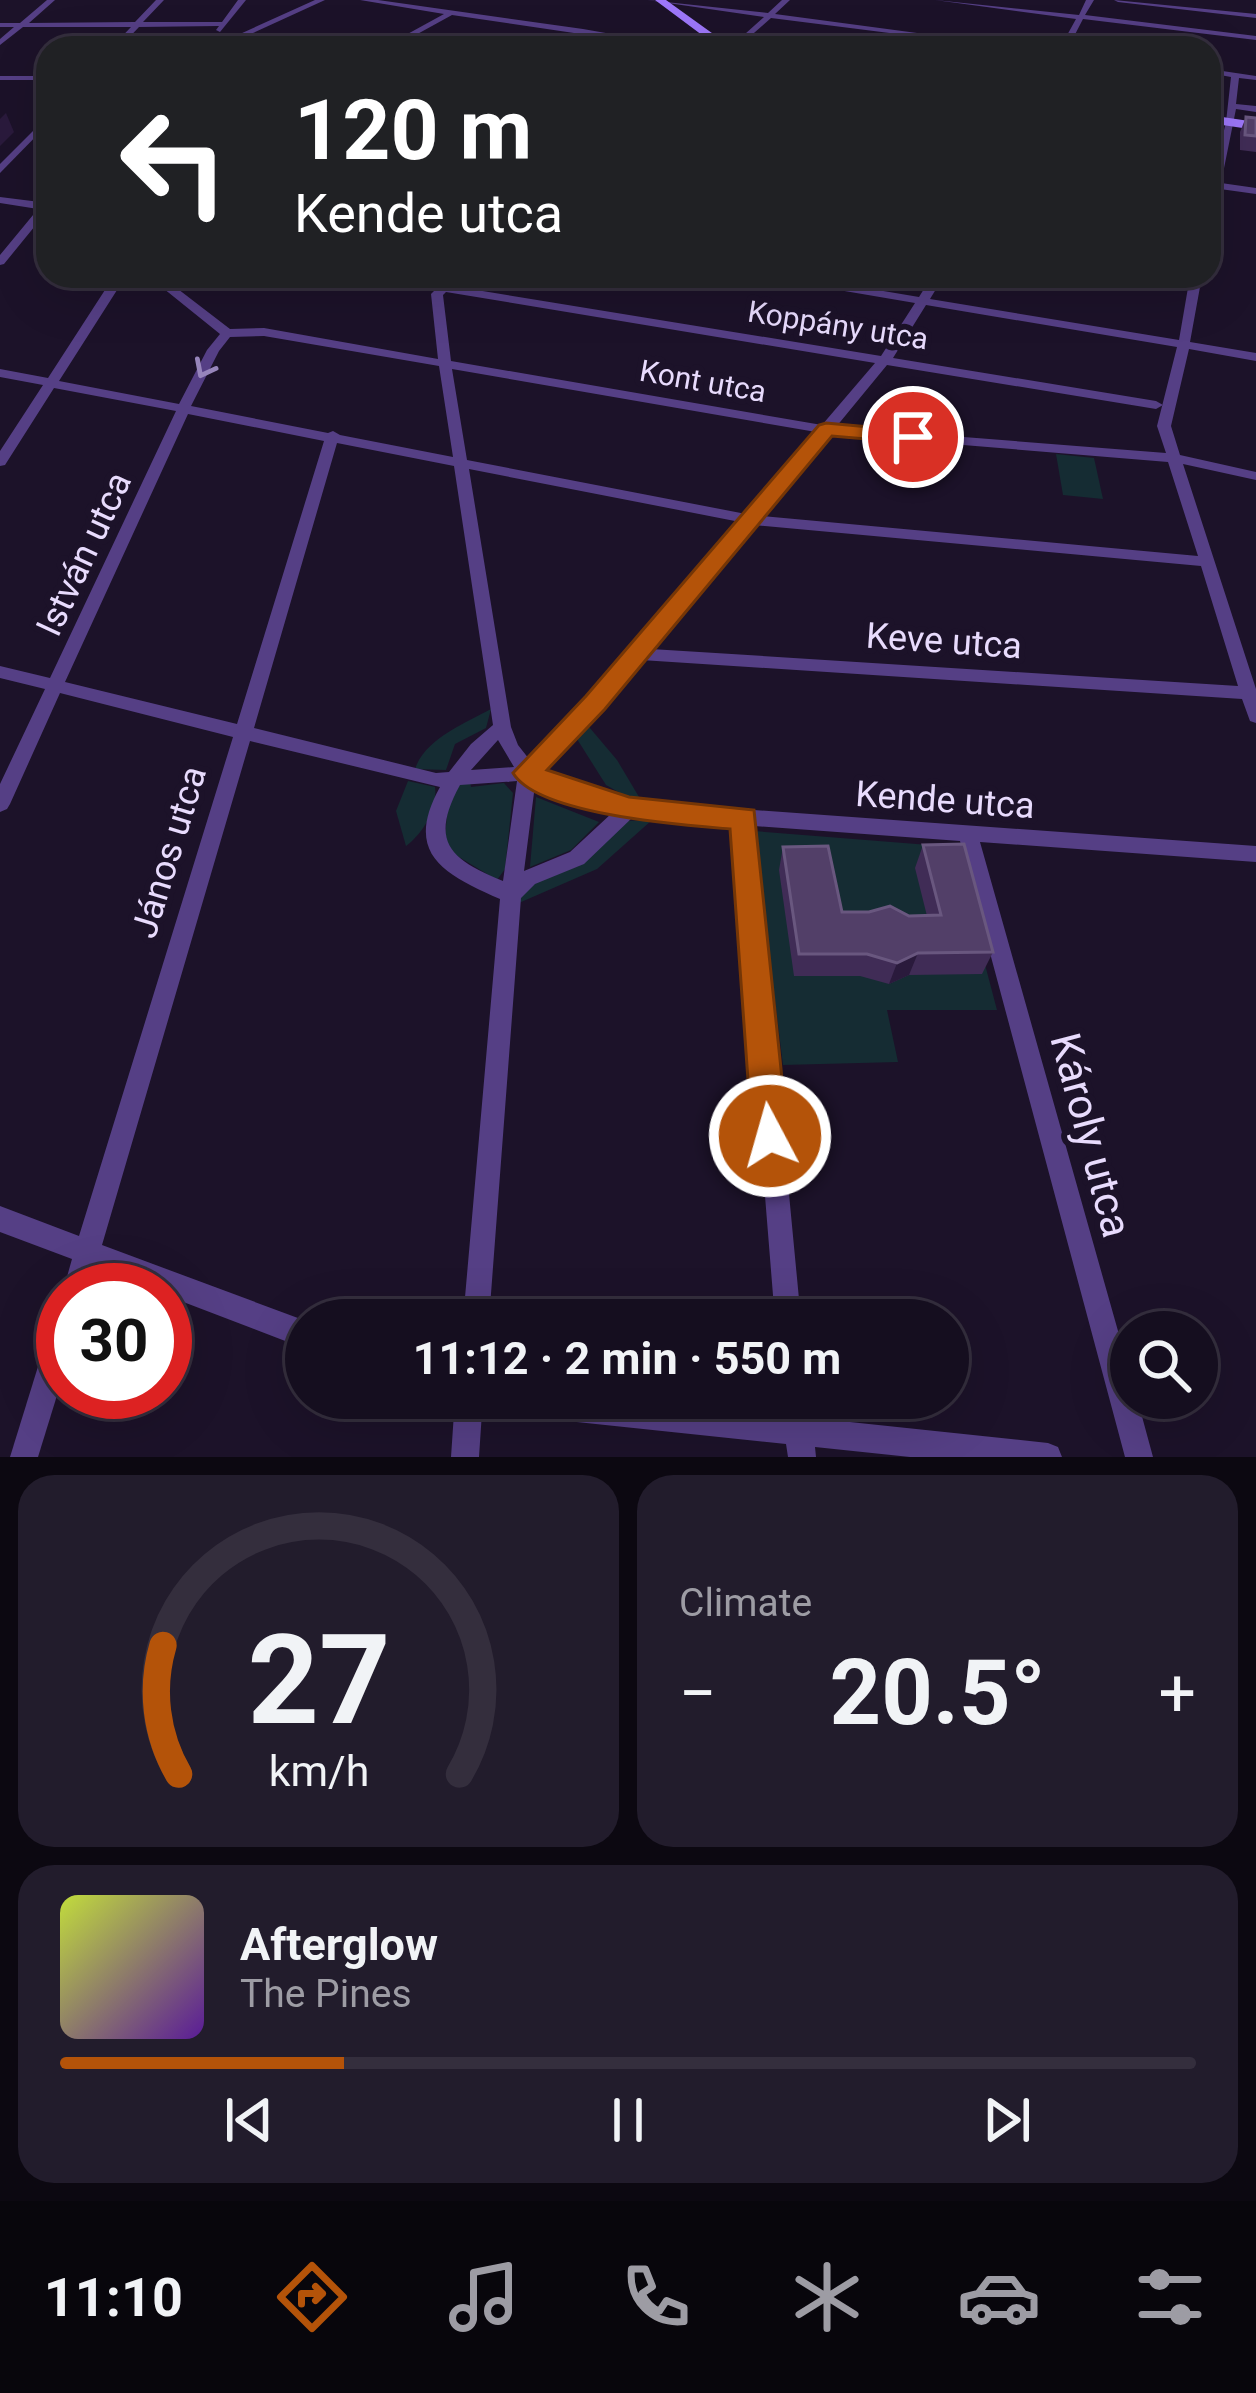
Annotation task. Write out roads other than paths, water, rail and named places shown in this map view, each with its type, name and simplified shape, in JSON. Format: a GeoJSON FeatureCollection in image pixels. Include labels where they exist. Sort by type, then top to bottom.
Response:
{"type":"FeatureCollection","features":[{"type":"Feature","properties":{"kind":"street"},"geometry":{"type":"LineString","coordinates":[[0,43],[51,0]]}},
{"type":"Feature","properties":{"kind":"street"},"geometry":{"type":"LineString","coordinates":[[126,36],[160,0]]}},
{"type":"Feature","properties":{"kind":"street"},"geometry":{"type":"LineString","coordinates":[[217,36],[242,0]]}},
{"type":"Feature","properties":{"kind":"street"},"geometry":{"type":"LineString","coordinates":[[241,36],[321,0]]}},
{"type":"Feature","properties":{"kind":"street"},"geometry":{"type":"LineString","coordinates":[[364,0],[614,36]]}},
{"type":"Feature","properties":{"kind":"street"},"geometry":{"type":"LineString","coordinates":[[651,0],[933,36]]}},
{"type":"Feature","properties":{"kind":"street"},"geometry":{"type":"LineString","coordinates":[[751,36],[786,0]]}},
{"type":"Feature","properties":{"kind":"street"},"geometry":{"type":"LineString","coordinates":[[939,0],[1256,38]]}},
{"type":"Feature","properties":{"kind":"street"},"geometry":{"type":"LineString","coordinates":[[1070,36],[1090,0]]}},
{"type":"Feature","properties":{"kind":"street"},"geometry":{"type":"LineString","coordinates":[[1118,0],[1256,16]]}},
{"type":"Feature","properties":{"kind":"street"},"geometry":{"type":"LineString","coordinates":[[661,1],[704,36]]}},
{"type":"Feature","properties":{"kind":"street"},"geometry":{"type":"LineString","coordinates":[[408,36],[452,12]]}},
{"type":"Feature","properties":{"kind":"street"},"geometry":{"type":"LineString","coordinates":[[0,25],[224,24]]}},
{"type":"Feature","properties":{"kind":"street"},"geometry":{"type":"LineString","coordinates":[[575,36],[583,31]]}},
{"type":"Feature","properties":{"kind":"street"},"geometry":{"type":"LineString","coordinates":[[246,34],[259,36]]}},
{"type":"Feature","properties":{"kind":"street"},"geometry":{"type":"LineString","coordinates":[[1221,73],[1256,77]]}},
{"type":"Feature","properties":{"kind":"street"},"geometry":{"type":"LineString","coordinates":[[1221,153],[1230,122],[1234,75]]}},
{"type":"Feature","properties":{"kind":"street"},"geometry":{"type":"LineString","coordinates":[[0,78],[36,78]]}},
{"type":"Feature","properties":{"kind":"street"},"geometry":{"type":"LineString","coordinates":[[1231,106],[1256,109]]}},
{"type":"Feature","properties":{"kind":"street"},"geometry":{"type":"LineString","coordinates":[[1221,121],[1256,126]]}},
{"type":"Feature","properties":{"kind":"street"},"geometry":{"type":"LineString","coordinates":[[0,170],[36,132]]}},
{"type":"Feature","properties":{"kind":"street"},"geometry":{"type":"LineString","coordinates":[[1221,185],[1256,191]]}},
{"type":"Feature","properties":{"kind":"street"},"geometry":{"type":"LineString","coordinates":[[0,200],[36,205]]}},
{"type":"Feature","properties":{"kind":"street"},"geometry":{"type":"LineString","coordinates":[[0,262],[36,220]]}},
{"type":"Feature","properties":{"kind":"street"},"geometry":{"type":"LineString","coordinates":[[0,462],[112,288]]}},
{"type":"Feature","properties":{"kind":"street"},"geometry":{"type":"LineString","coordinates":[[169,288],[227,333]]}},
{"type":"Feature","properties":{"kind":"street"},"geometry":{"type":"LineString","coordinates":[[441,288],[437,294],[502,727],[508,749],[527,773]]}},
{"type":"Feature","properties":{"kind":"street","name":"Koppány utca"},"geometry":{"type":"LineString","coordinates":[[448,288],[1163,402]]}},
{"type":"Feature","properties":{"kind":"street"},"geometry":{"type":"LineString","coordinates":[[853,288],[1256,357]]}},
{"type":"Feature","properties":{"kind":"street"},"geometry":{"type":"LineString","coordinates":[[478,1299],[511,894],[527,773],[752,520],[905,335],[932,288]]}},
{"type":"Feature","properties":{"kind":"street"},"geometry":{"type":"LineString","coordinates":[[1194,288],[1184,344],[1163,402],[1164,426],[1256,716]]}},
{"type":"Feature","properties":{"kind":"street","name":"Kont utca"},"geometry":{"type":"LineString","coordinates":[[227,333],[264,332],[826,430],[1173,458],[1256,476]]}},
{"type":"Feature","properties":{"kind":"street","name":"István utca"},"geometry":{"type":"LineString","coordinates":[[0,804],[184,408],[213,350],[227,333]]}},
{"type":"Feature","properties":{"kind":"street"},"geometry":{"type":"LineString","coordinates":[[0,373],[752,520],[1206,562]]}},
{"type":"Feature","properties":{"kind":"street","name":"János utca"},"geometry":{"type":"LineString","coordinates":[[85,1263],[333,435]]}},
{"type":"Feature","properties":{"kind":"street","name":"Keve utca"},"geometry":{"type":"LineString","coordinates":[[635,655],[1249,693]]}},
{"type":"Feature","properties":{"kind":"street"},"geometry":{"type":"LineString","coordinates":[[0,672],[436,780],[527,773]]}},
{"type":"Feature","properties":{"kind":"street"},"geometry":{"type":"LineString","coordinates":[[502,727],[474,748],[455,778],[438,821],[438,848],[458,868],[511,894]]}},
{"type":"Feature","properties":{"kind":"street","name":"Kende utca"},"geometry":{"type":"LineString","coordinates":[[527,773],[566,791],[629,809],[1256,854]]}},
{"type":"Feature","properties":{"kind":"street"},"geometry":{"type":"LineString","coordinates":[[511,894],[528,878],[577,858],[629,809]]}},
{"type":"Feature","properties":{"kind":"street"},"geometry":{"type":"LineString","coordinates":[[744,818],[786,1299]]}},
{"type":"Feature","properties":{"kind":"street","name":"Károly utca"},"geometry":{"type":"LineString","coordinates":[[968,835],[1139,1457]]}},
{"type":"Feature","properties":{"kind":"street"},"geometry":{"type":"LineString","coordinates":[[0,1219],[285,1327]]}},
{"type":"Feature","properties":{"kind":"street"},"geometry":{"type":"LineString","coordinates":[[24,1457],[36,1418]]}},
{"type":"Feature","properties":{"kind":"street"},"geometry":{"type":"LineString","coordinates":[[465,1457],[468,1419]]}},
{"type":"Feature","properties":{"kind":"street"},"geometry":{"type":"LineString","coordinates":[[627,1419],[801,1444],[1048,1457]]}}]}
